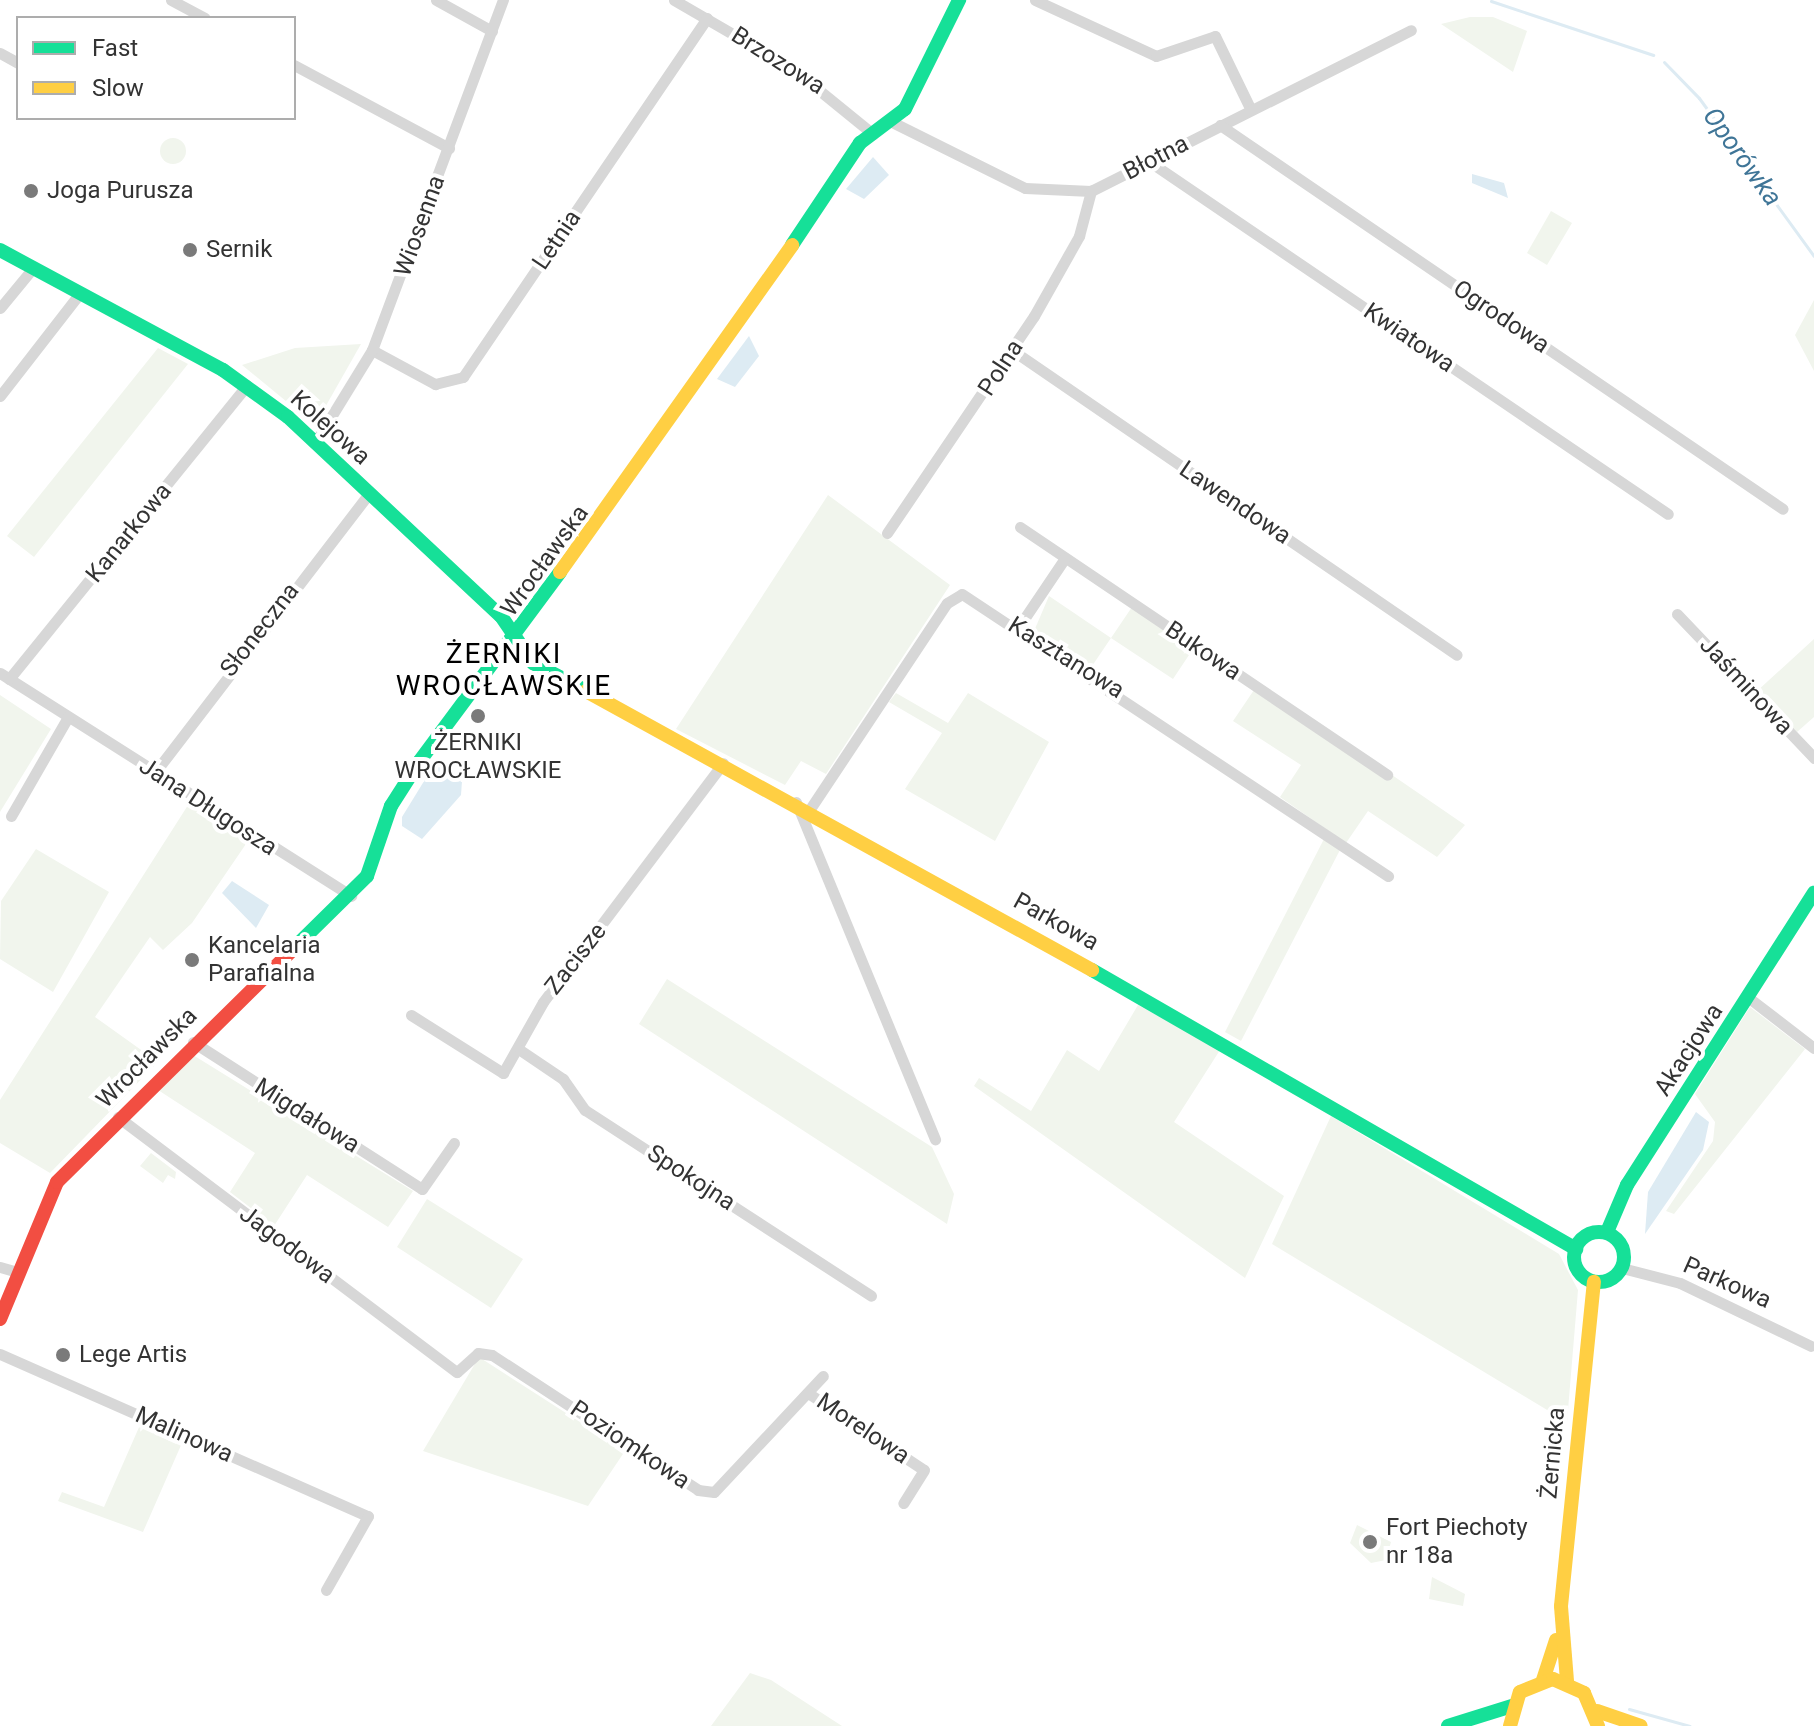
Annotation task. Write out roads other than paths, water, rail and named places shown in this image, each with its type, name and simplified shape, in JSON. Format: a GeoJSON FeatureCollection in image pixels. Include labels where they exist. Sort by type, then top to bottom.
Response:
{"type":"FeatureCollection","features":[{"type":"Feature","properties":{"kind":"street"},"geometry":{"type":"LineString","coordinates":[[171,0],[201,16]]}},
{"type":"Feature","properties":{"kind":"street"},"geometry":{"type":"LineString","coordinates":[[436,0],[492,31]]}},
{"type":"Feature","properties":{"kind":"street","name":"Wiosenna"},"geometry":{"type":"LineString","coordinates":[[315,443],[372,350],[503,0]]}},
{"type":"Feature","properties":{"kind":"street","name":"Brzozowa"},"geometry":{"type":"LineString","coordinates":[[674,0],[827,92],[873,134]]}},
{"type":"Feature","properties":{"kind":"street"},"geometry":{"type":"LineString","coordinates":[[894,123],[959,0]]}},
{"type":"Feature","properties":{"kind":"street"},"geometry":{"type":"LineString","coordinates":[[1035,0],[1156,56],[1215,36],[1251,110]]}},
{"type":"Feature","properties":{"kind":"street","name":"Letnia"},"geometry":{"type":"LineString","coordinates":[[372,350],[435,384],[463,377],[707,18]]}},
{"type":"Feature","properties":{"kind":"street","name":"Błotna"},"geometry":{"type":"LineString","coordinates":[[894,123],[1025,188],[1091,191],[1411,30]]}},
{"type":"Feature","properties":{"kind":"street"},"geometry":{"type":"LineString","coordinates":[[296,66],[449,148]]}},
{"type":"Feature","properties":{"kind":"street","name":"Wrocławska"},"geometry":{"type":"LineString","coordinates":[[0,1319],[57,1182],[193,1042],[351,896],[367,876],[405,783],[515,640],[873,134],[894,123]]}},
{"type":"Feature","properties":{"kind":"street","name":"Ogrodowa"},"geometry":{"type":"LineString","coordinates":[[1220,125],[1783,509]]}},
{"type":"Feature","properties":{"kind":"street","name":"Kwiatowa"},"geometry":{"type":"LineString","coordinates":[[1150,162],[1668,514]]}},
{"type":"Feature","properties":{"kind":"street","name":"Polna"},"geometry":{"type":"LineString","coordinates":[[887,533],[1012,350],[1079,236],[1091,191]]}},
{"type":"Feature","properties":{"kind":"street","name":"Kolejowa"},"geometry":{"type":"LineString","coordinates":[[0,250],[247,385],[315,443],[501,616],[515,640]]}},
{"type":"Feature","properties":{"kind":"street"},"geometry":{"type":"LineString","coordinates":[[0,308],[33,268]]}},
{"type":"Feature","properties":{"kind":"street"},"geometry":{"type":"LineString","coordinates":[[0,396],[80,293]]}},
{"type":"Feature","properties":{"kind":"street","name":"Lawendowa"},"geometry":{"type":"LineString","coordinates":[[1012,350],[1457,655]]}},
{"type":"Feature","properties":{"kind":"street","name":"Kanarkowa"},"geometry":{"type":"LineString","coordinates":[[4,676],[247,385]]}},
{"type":"Feature","properties":{"kind":"street","name":"Słoneczna"},"geometry":{"type":"LineString","coordinates":[[156,771],[369,493]]}},
{"type":"Feature","properties":{"kind":"street","name":"Bukowa"},"geometry":{"type":"LineString","coordinates":[[1020,527],[1387,775]]}},
{"type":"Feature","properties":{"kind":"street"},"geometry":{"type":"LineString","coordinates":[[1018,628],[1065,558]]}},
{"type":"Feature","properties":{"kind":"street","name":"Kasztanowa"},"geometry":{"type":"LineString","coordinates":[[803,805],[952,596],[969,596],[1388,876]]}},
{"type":"Feature","properties":{"kind":"street","name":"Jaśminowa"},"geometry":{"type":"LineString","coordinates":[[1677,614],[1814,758]]}},
{"type":"Feature","properties":{"kind":"street","name":"Parkowa"},"geometry":{"type":"LineString","coordinates":[[515,640],[540,667],[803,805],[1576,1249]]}},
{"type":"Feature","properties":{"kind":"street","name":"Jana Długosza"},"geometry":{"type":"LineString","coordinates":[[4,676],[351,896]]}},
{"type":"Feature","properties":{"kind":"street"},"geometry":{"type":"LineString","coordinates":[[11,816],[68,717]]}},
{"type":"Feature","properties":{"kind":"street","name":"Zacisze"},"geometry":{"type":"LineString","coordinates":[[520,1050],[543,1002],[723,763]]}},
{"type":"Feature","properties":{"kind":"street"},"geometry":{"type":"LineString","coordinates":[[803,805],[935,1139]]}},
{"type":"Feature","properties":{"kind":"street","name":"Akacjowa"},"geometry":{"type":"LineString","coordinates":[[1607,1232],[1627,1185],[1814,893]]}},
{"type":"Feature","properties":{"kind":"street"},"geometry":{"type":"LineString","coordinates":[[1749,998],[1814,1048]]}},
{"type":"Feature","properties":{"kind":"street"},"geometry":{"type":"LineString","coordinates":[[411,1015],[503,1073],[520,1050]]}},
{"type":"Feature","properties":{"kind":"street","name":"Migdałowa"},"geometry":{"type":"LineString","coordinates":[[193,1042],[422,1189],[454,1143]]}},
{"type":"Feature","properties":{"kind":"street","name":"Spokojna"},"geometry":{"type":"LineString","coordinates":[[520,1050],[563,1079],[585,1110],[871,1296]]}},
{"type":"Feature","properties":{"kind":"street","name":"Jagodowa"},"geometry":{"type":"LineString","coordinates":[[118,1117],[457,1372]]}},
{"type":"Feature","properties":{"kind":"street"},"geometry":{"type":"LineString","coordinates":[[1607,1232],[1624,1249],[1622,1268],[1594,1282],[1578,1271],[1576,1249],[1585,1236],[1607,1232]]}},
{"type":"Feature","properties":{"kind":"street"},"geometry":{"type":"LineString","coordinates":[[0,1267],[18,1272]]}},
{"type":"Feature","properties":{"kind":"street","name":"Parkowa"},"geometry":{"type":"LineString","coordinates":[[1622,1268],[1680,1283],[1811,1346]]}},
{"type":"Feature","properties":{"kind":"street","name":"Żernicka"},"geometry":{"type":"LineString","coordinates":[[1543,1680],[1560,1628],[1594,1282]]}},
{"type":"Feature","properties":{"kind":"street","name":"Poziomkowa"},"geometry":{"type":"LineString","coordinates":[[457,1372],[478,1353],[492,1355],[707,1492],[823,1376]]}},
{"type":"Feature","properties":{"kind":"street","name":"Malinowa"},"geometry":{"type":"LineString","coordinates":[[0,1354],[368,1516],[326,1590]]}},
{"type":"Feature","properties":{"kind":"street","name":"Morelowa"},"geometry":{"type":"LineString","coordinates":[[808,1393],[924,1470],[903,1503]]}},
{"type":"Feature","properties":{"kind":"street","name":"Żernicka"},"geometry":{"type":"LineString","coordinates":[[1560,1628],[1567,1681]]}},
{"type":"Feature","properties":{"kind":"street"},"geometry":{"type":"LineString","coordinates":[[1448,1726],[1512,1706],[1543,1680],[1567,1681],[1597,1719],[1641,1726]]}},
{"type":"Feature","properties":{"kind":"street"},"geometry":{"type":"LineString","coordinates":[[1510,1726],[1512,1706]]}},
{"type":"Feature","properties":{"kind":"waterway","name":"Oporówka"},"geometry":{"type":"LineString","coordinates":[[1491,1],[1653,55]]}},
{"type":"Feature","properties":{"kind":"waterway","name":"Oporówka"},"geometry":{"type":"LineString","coordinates":[[1664,62],[1699,98],[1814,256]]}},
{"type":"Feature","properties":{"kind":"waterway"},"geometry":{"type":"LineString","coordinates":[[1629,1709],[1690,1726]]}},
{"type":"Feature","properties":{"kind":"place","name":"Joga Purusza"},"geometry":{"type":"Point","coordinates":[31,191]}},
{"type":"Feature","properties":{"kind":"place","name":"Sernik"},"geometry":{"type":"Point","coordinates":[190,250]}},
{"type":"Feature","properties":{"kind":"place","name":"ŻERNIKI WROCŁAWSKIE"},"geometry":{"type":"Point","coordinates":[478,716]}},
{"type":"Feature","properties":{"kind":"place","name":"Kancelaria Parafialna"},"geometry":{"type":"Point","coordinates":[192,960]}},
{"type":"Feature","properties":{"kind":"place","name":"Lege Artis"},"geometry":{"type":"Point","coordinates":[63,1355]}},
{"type":"Feature","properties":{"kind":"place","name":"Fort Piechoty nr 18a"},"geometry":{"type":"Point","coordinates":[1370,1542]}},
{"type":"Feature","properties":{"kind":"district","name":"ŻERNIKI WROCŁAWSKIE"},"geometry":{"type":"Point","coordinates":[504,670]}}]}
